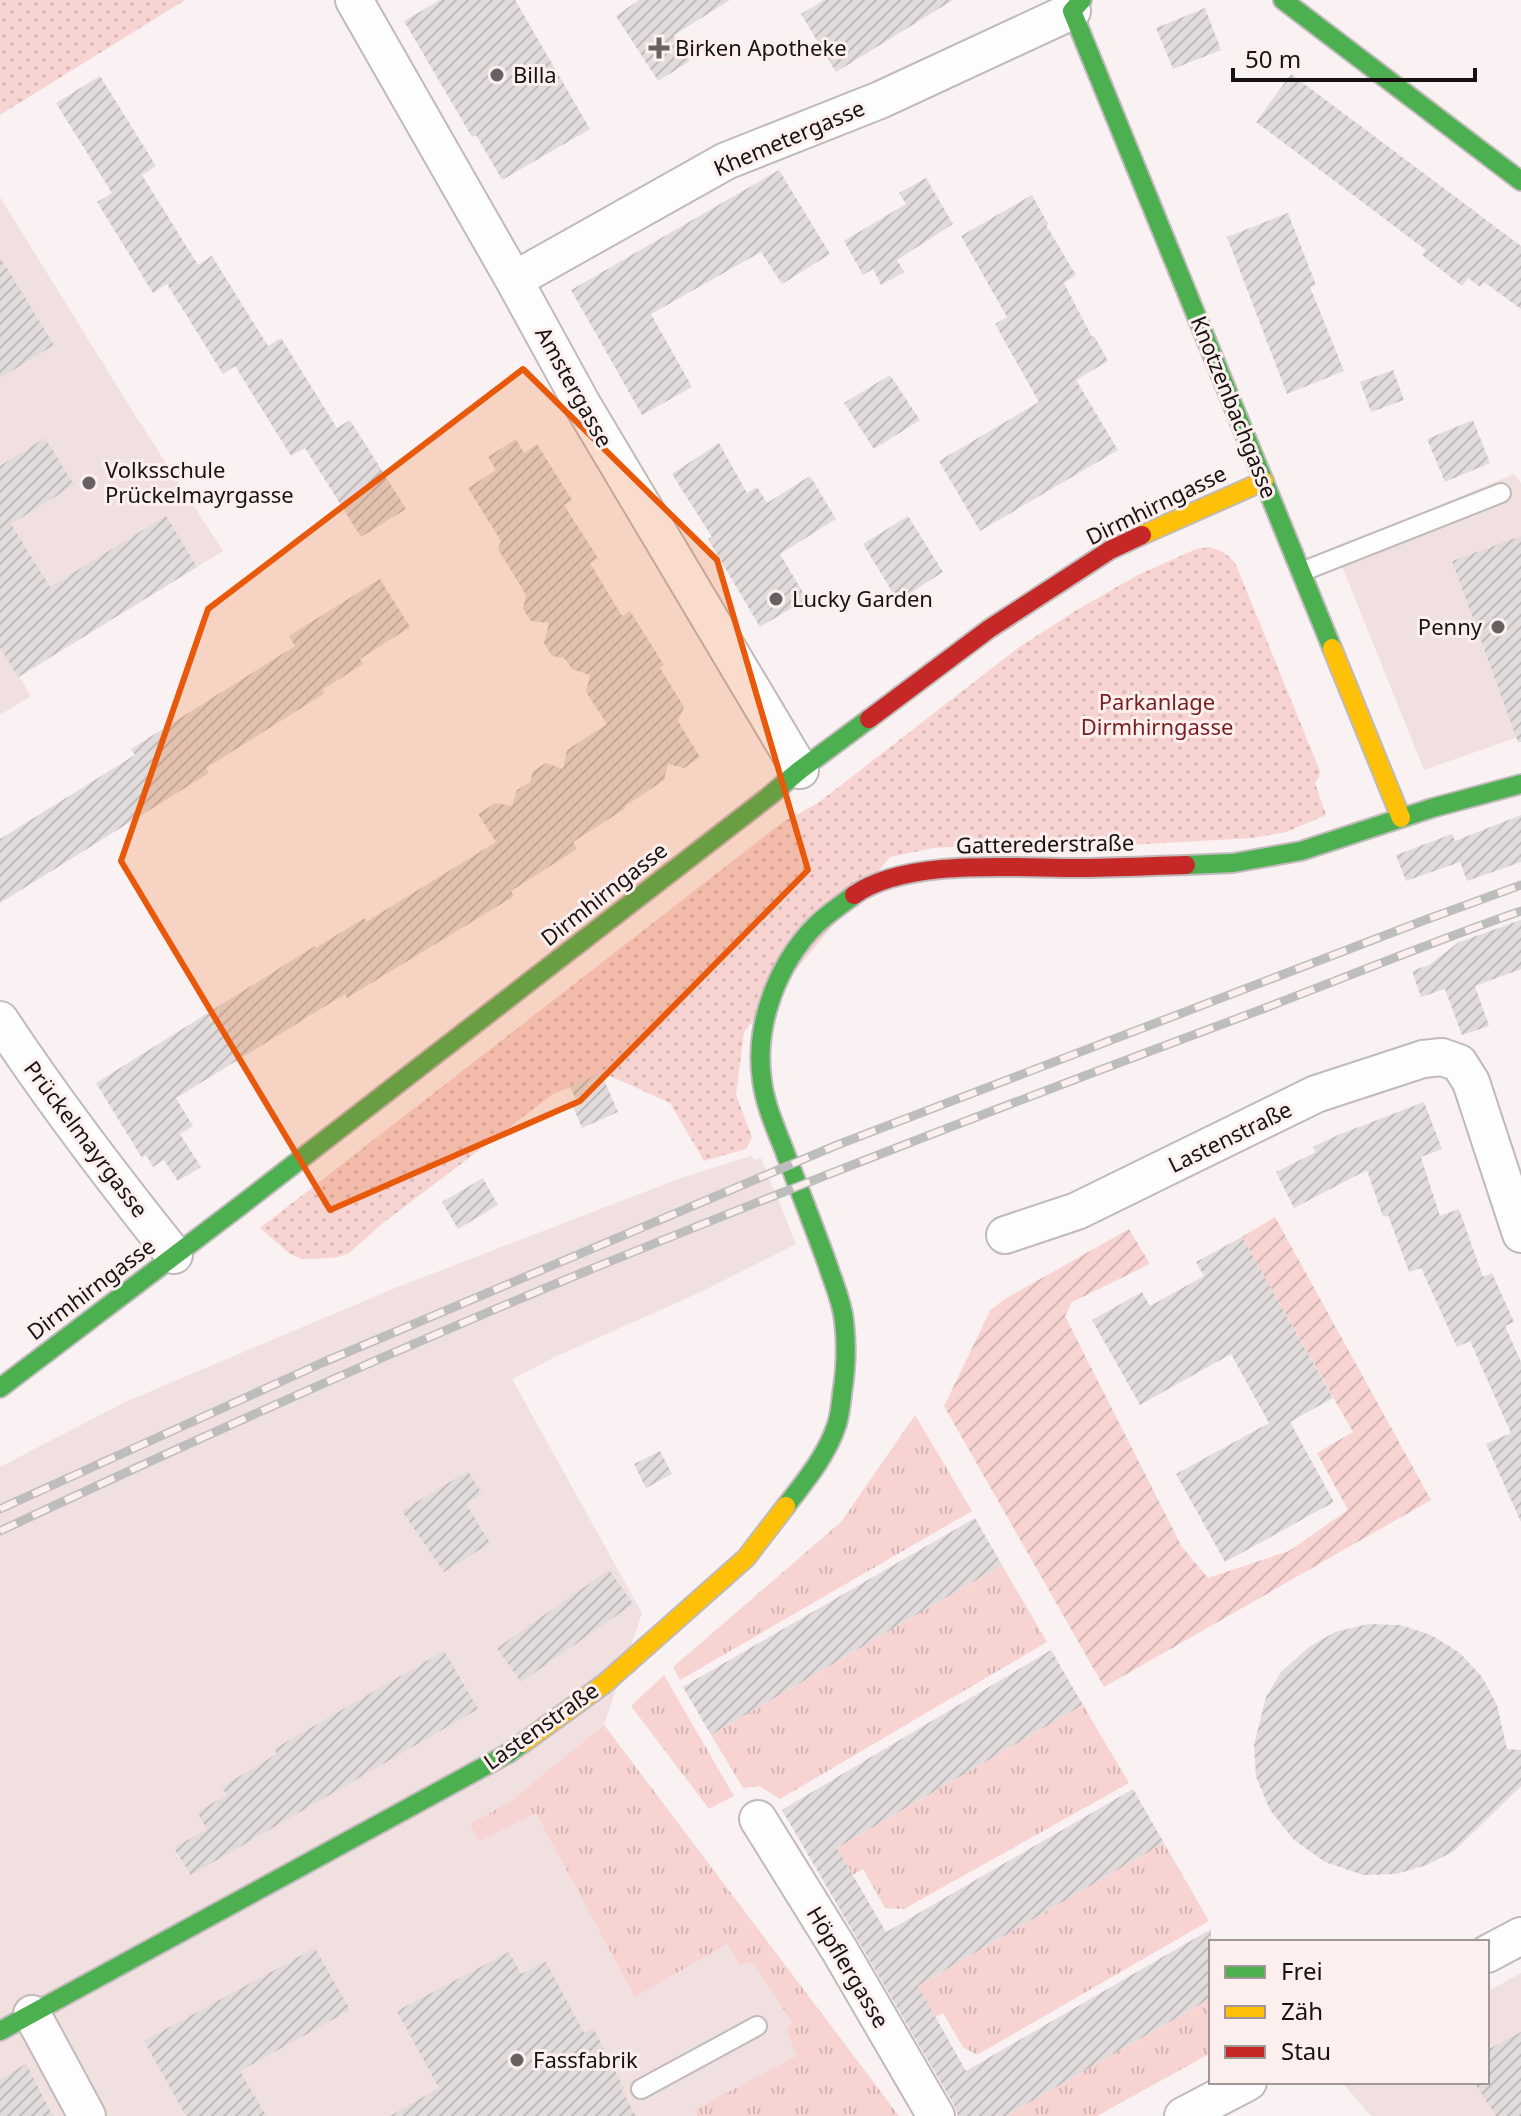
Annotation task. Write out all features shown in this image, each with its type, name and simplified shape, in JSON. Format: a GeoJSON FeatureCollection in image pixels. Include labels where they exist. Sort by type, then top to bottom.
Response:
{"type":"FeatureCollection","features":[{"type":"Feature","properties":{"kind":"street","name":"Amstergasse"},"geometry":{"type":"LineString","coordinates":[[354,0],[582,404],[800,770]]}},
{"type":"Feature","properties":{"kind":"street"},"geometry":{"type":"LineString","coordinates":[[1283,0],[1514,176]]}},
{"type":"Feature","properties":{"kind":"street","name":"Khemetergasse"},"geometry":{"type":"LineString","coordinates":[[514,280],[726,161],[880,100],[1077,6]]}},
{"type":"Feature","properties":{"kind":"street","name":"Knotzenbachgasse"},"geometry":{"type":"LineString","coordinates":[[1077,6],[1401,818]]}},
{"type":"Feature","properties":{"kind":"street","name":"Dirmhirngasse"},"geometry":{"type":"LineString","coordinates":[[0,1388],[800,770],[989,629],[1110,550],[1264,481]]}},
{"type":"Feature","properties":{"kind":"street","name":"Gatterederstraße"},"geometry":{"type":"LineString","coordinates":[[817,1235],[782,1149],[765,1096],[760,1060],[765,1017],[772,994],[796,950],[815,926],[862,890],[893,878],[959,868],[1098,868],[1233,863],[1301,851],[1401,818],[1521,784]]}},
{"type":"Feature","properties":{"kind":"street","name":"Prückelmayrgasse"},"geometry":{"type":"LineString","coordinates":[[0,1020],[40,1081],[105,1169],[174,1255]]}},
{"type":"Feature","properties":{"kind":"street","name":"Lastenstraße"},"geometry":{"type":"LineString","coordinates":[[1005,1235],[1077,1211],[1316,1094],[1423,1059],[1442,1057],[1459,1063],[1471,1082],[1521,1234]]}},
{"type":"Feature","properties":{"kind":"street","name":"Lastenstraße"},"geometry":{"type":"LineString","coordinates":[[0,2031],[509,1753],[604,1684],[746,1558],[811,1474],[838,1422],[846,1368],[844,1320],[817,1235]]}},
{"type":"Feature","properties":{"kind":"street","name":"Höpflergasse"},"geometry":{"type":"LineString","coordinates":[[758,1819],[840,1951],[936,2116]]}},
{"type":"Feature","properties":{"kind":"street"},"geometry":{"type":"LineString","coordinates":[[1489,1953],[1521,1936]]}},
{"type":"Feature","properties":{"kind":"street"},"geometry":{"type":"LineString","coordinates":[[32,2014],[87,2116]]}},
{"type":"Feature","properties":{"kind":"street"},"geometry":{"type":"LineString","coordinates":[[1183,2116],[1244,2084]]}},
{"type":"Feature","properties":{"kind":"lane"},"geometry":{"type":"LineString","coordinates":[[1514,176],[1521,155]]}},
{"type":"Feature","properties":{"kind":"lane"},"geometry":{"type":"LineString","coordinates":[[1301,572],[1501,493]]}},
{"type":"Feature","properties":{"kind":"lane"},"geometry":{"type":"LineString","coordinates":[[641,2089],[757,2026]]}},
{"type":"Feature","properties":{"kind":"highlighted area"},"geometry":{"type":"Polygon","coordinates":[[[523,369],[717,560],[808,870],[580,1101],[330,1210],[121,861],[208,609],[523,369]]]}},
{"type":"Feature","properties":{"kind":"shaded area","name":"Volksschule Prückelmayrgasse"},"geometry":{"type":"Polygon","coordinates":[[[0,197],[223,551],[19,677],[31,696],[0,715],[0,197]]]}},
{"type":"Feature","properties":{"kind":"shaded area"},"geometry":{"type":"Polygon","coordinates":[[[1514,474],[1521,483],[1521,736],[1424,770],[1335,549],[1514,474]]]}},
{"type":"Feature","properties":{"kind":"shaded area"},"geometry":{"type":"Polygon","coordinates":[[[751,1156],[754,1160],[761,1158],[796,1244],[703,1291],[512,1379],[642,1613],[604,1725],[899,2116],[0,2116],[0,1467],[125,1402],[395,1288],[681,1178],[751,1156]]]}},
{"type":"Feature","properties":{"kind":"shaded area"},"geometry":{"type":"Polygon","coordinates":[[[1521,1973],[1521,2116],[1371,2116],[1344,2084],[1489,2084],[1489,1991],[1521,1973]]]}},
{"type":"Feature","properties":{"kind":"green space"},"geometry":{"type":"Polygon","coordinates":[[[0,0],[185,0],[0,115],[0,0]]]}},
{"type":"Feature","properties":{"kind":"green space","name":"Parkanlage Dirmhirngasse"},"geometry":{"type":"Polygon","coordinates":[[[1209,547],[1225,553],[1236,565],[1320,771],[1315,783],[1326,815],[1286,832],[1253,838],[1056,849],[967,846],[933,848],[890,857],[744,1032],[736,1095],[752,1137],[746,1149],[704,1161],[670,1103],[610,1076],[598,1076],[553,1094],[383,1223],[348,1254],[302,1259],[290,1254],[260,1228],[783,822],[818,803],[1018,648],[1138,575],[1196,549],[1209,547]]]}},
{"type":"Feature","properties":{"kind":"green space"},"geometry":{"type":"Polygon","coordinates":[[[1275,1217],[1431,1500],[1104,1687],[944,1406],[990,1311],[1003,1300],[1129,1229],[1150,1264],[1072,1302],[1065,1316],[1182,1547],[1208,1578],[1289,1551],[1348,1510],[1317,1453],[1353,1432],[1242,1237],[1275,1217]]]}},
{"type":"Feature","properties":{"kind":"green space"},"geometry":{"type":"Polygon","coordinates":[[[915,1415],[972,1511],[680,1680],[673,1667],[841,1522],[915,1415]]]}},
{"type":"Feature","properties":{"kind":"green space"},"geometry":{"type":"Polygon","coordinates":[[[1002,1565],[1047,1642],[780,1799],[759,1786],[743,1788],[711,1735],[1002,1565]]]}},
{"type":"Feature","properties":{"kind":"green space"},"geometry":{"type":"Polygon","coordinates":[[[664,1675],[734,1796],[709,1809],[631,1706],[664,1675]]]}},
{"type":"Feature","properties":{"kind":"green space"},"geometry":{"type":"Polygon","coordinates":[[[1083,1705],[1129,1783],[904,1909],[885,1908],[863,1869],[853,1875],[837,1848],[1083,1705]]]}},
{"type":"Feature","properties":{"kind":"green space"},"geometry":{"type":"Polygon","coordinates":[[[604,1725],[899,2116],[697,2116],[694,2110],[797,2056],[787,2031],[792,2022],[752,1962],[740,1965],[727,1944],[635,1997],[536,1813],[480,1841],[470,1824],[510,1802],[604,1725]]]}},
{"type":"Feature","properties":{"kind":"green space"},"geometry":{"type":"Polygon","coordinates":[[[1164,1843],[1209,1921],[977,2055],[963,2047],[943,2013],[935,2017],[918,1986],[1164,1843]]]}},
{"type":"Feature","properties":{"kind":"green space"},"geometry":{"type":"Polygon","coordinates":[[[1209,1999],[1209,2054],[1097,2116],[1006,2116],[1209,1999]]]}},
{"type":"Feature","properties":{"kind":"building","name":"Billa"},"geometry":{"type":"Polygon","coordinates":[[[440,0],[515,0],[590,129],[502,180],[476,135],[472,137],[404,21],[440,0]]]}},
{"type":"Feature","properties":{"kind":"building","name":"Birken Apotheke"},"geometry":{"type":"Polygon","coordinates":[[[639,0],[730,0],[674,35],[690,61],[658,81],[616,16],[639,0]]]}},
{"type":"Feature","properties":{"kind":"building"},"geometry":{"type":"Polygon","coordinates":[[[824,0],[953,0],[836,72],[801,14],[824,0]]]}},
{"type":"Feature","properties":{"kind":"building"},"geometry":{"type":"Polygon","coordinates":[[[1205,8],[1221,50],[1173,69],[1156,28],[1205,8]]]}},
{"type":"Feature","properties":{"kind":"building"},"geometry":{"type":"Polygon","coordinates":[[[1291,74],[1521,246],[1521,309],[1484,282],[1480,287],[1468,278],[1462,286],[1422,255],[1426,250],[1256,122],[1291,74]]]}},
{"type":"Feature","properties":{"kind":"building"},"geometry":{"type":"Polygon","coordinates":[[[100,76],[156,166],[142,175],[198,265],[212,256],[268,346],[281,338],[337,428],[350,420],[406,509],[361,537],[305,448],[291,456],[235,366],[223,374],[167,284],[153,293],[97,202],[112,193],[56,103],[100,76]]]}},
{"type":"Feature","properties":{"kind":"building"},"geometry":{"type":"Polygon","coordinates":[[[779,170],[830,254],[782,284],[761,252],[651,314],[692,387],[642,415],[571,290],[779,170]]]}},
{"type":"Feature","properties":{"kind":"building"},"geometry":{"type":"Polygon","coordinates":[[[926,178],[953,224],[897,260],[904,272],[881,285],[873,269],[863,275],[844,241],[906,204],[899,193],[926,178]]]}},
{"type":"Feature","properties":{"kind":"building"},"geometry":{"type":"Polygon","coordinates":[[[1032,195],[1076,275],[1064,283],[1108,361],[1076,380],[1118,450],[980,531],[939,461],[1039,402],[995,324],[1007,317],[961,236],[1032,195]]]}},
{"type":"Feature","properties":{"kind":"building"},"geometry":{"type":"Polygon","coordinates":[[[1288,213],[1316,285],[1310,287],[1344,371],[1287,394],[1227,237],[1288,213]]]}},
{"type":"Feature","properties":{"kind":"building"},"geometry":{"type":"Polygon","coordinates":[[[0,257],[54,345],[0,378],[0,257]]]}},
{"type":"Feature","properties":{"kind":"building"},"geometry":{"type":"Polygon","coordinates":[[[1393,370],[1404,400],[1371,412],[1360,382],[1393,370]]]}},
{"type":"Feature","properties":{"kind":"building"},"geometry":{"type":"Polygon","coordinates":[[[890,375],[920,420],[874,449],[844,403],[890,375]]]}},
{"type":"Feature","properties":{"kind":"building"},"geometry":{"type":"Polygon","coordinates":[[[1473,420],[1490,463],[1445,482],[1427,439],[1473,420]]]}},
{"type":"Feature","properties":{"kind":"building"},"geometry":{"type":"Polygon","coordinates":[[[45,438],[74,485],[11,524],[50,587],[166,516],[197,567],[18,677],[0,647],[0,466],[45,438]]]}},
{"type":"Feature","properties":{"kind":"building"},"geometry":{"type":"Polygon","coordinates":[[[516,439],[524,453],[537,444],[572,500],[564,505],[598,558],[590,563],[622,616],[630,611],[664,665],[660,668],[684,707],[678,721],[700,757],[684,768],[668,764],[664,780],[573,842],[577,849],[511,891],[514,896],[347,998],[345,994],[176,1098],[193,1126],[180,1134],[201,1167],[178,1181],[164,1160],[153,1167],[146,1155],[142,1158],[96,1083],[315,946],[364,918],[366,922],[496,842],[478,814],[496,803],[512,806],[517,790],[530,782],[533,771],[546,763],[563,769],[567,750],[607,724],[586,692],[590,675],[572,669],[564,658],[552,656],[544,643],[549,623],[531,621],[523,609],[526,595],[498,549],[501,541],[468,488],[496,470],[488,457],[516,439]]]}},
{"type":"Feature","properties":{"kind":"building"},"geometry":{"type":"Polygon","coordinates":[[[719,443],[747,493],[757,487],[767,503],[810,476],[836,519],[780,554],[807,599],[760,627],[708,539],[712,537],[672,474],[719,443]]]}},
{"type":"Feature","properties":{"kind":"building"},"geometry":{"type":"Polygon","coordinates":[[[908,516],[943,572],[898,601],[863,544],[908,516]]]}},
{"type":"Feature","properties":{"kind":"building","name":"Penny"},"geometry":{"type":"Polygon","coordinates":[[[1521,536],[1521,742],[1518,742],[1452,561],[1521,536]]]}},
{"type":"Feature","properties":{"kind":"building"},"geometry":{"type":"Polygon","coordinates":[[[380,579],[410,627],[360,659],[363,664],[322,690],[325,693],[206,768],[209,773],[0,903],[0,839],[135,755],[131,749],[295,646],[289,636],[380,579]]]}},
{"type":"Feature","properties":{"kind":"building"},"geometry":{"type":"Polygon","coordinates":[[[1521,815],[1521,862],[1467,881],[1460,862],[1406,881],[1396,855],[1452,834],[1455,841],[1521,815]]]}},
{"type":"Feature","properties":{"kind":"building"},"geometry":{"type":"Polygon","coordinates":[[[1521,920],[1521,969],[1475,986],[1489,1026],[1462,1035],[1445,989],[1421,997],[1412,971],[1429,965],[1459,942],[1521,920]]]}},
{"type":"Feature","properties":{"kind":"building"},"geometry":{"type":"Polygon","coordinates":[[[601,1073],[618,1112],[582,1128],[572,1104],[577,1102],[570,1086],[601,1073]]]}},
{"type":"Feature","properties":{"kind":"building"},"geometry":{"type":"Polygon","coordinates":[[[1424,1102],[1442,1149],[1421,1157],[1440,1216],[1459,1209],[1483,1277],[1492,1273],[1514,1322],[1505,1326],[1521,1362],[1521,1522],[1486,1444],[1511,1433],[1470,1341],[1457,1347],[1421,1268],[1409,1272],[1388,1215],[1383,1217],[1367,1170],[1294,1208],[1276,1172],[1316,1152],[1313,1147],[1338,1135],[1424,1102]]]}},
{"type":"Feature","properties":{"kind":"building"},"geometry":{"type":"Polygon","coordinates":[[[483,1178],[498,1205],[458,1229],[442,1202],[483,1178]]]}},
{"type":"Feature","properties":{"kind":"building"},"geometry":{"type":"Polygon","coordinates":[[[1242,1237],[1333,1398],[1290,1422],[1334,1502],[1225,1562],[1176,1474],[1269,1423],[1231,1354],[1140,1405],[1092,1320],[1142,1292],[1150,1306],[1204,1276],[1196,1262],[1242,1237]]]}},
{"type":"Feature","properties":{"kind":"building"},"geometry":{"type":"Polygon","coordinates":[[[660,1451],[672,1474],[646,1488],[634,1464],[660,1451]]]}},
{"type":"Feature","properties":{"kind":"building"},"geometry":{"type":"Polygon","coordinates":[[[468,1471],[482,1494],[466,1504],[490,1543],[444,1572],[402,1511],[468,1471]]]}},
{"type":"Feature","properties":{"kind":"building"},"geometry":{"type":"Polygon","coordinates":[[[975,1518],[1002,1565],[711,1735],[683,1687],[975,1518]]]}},
{"type":"Feature","properties":{"kind":"building"},"geometry":{"type":"Polygon","coordinates":[[[609,1570],[633,1604],[521,1682],[497,1648],[609,1570]]]}},
{"type":"Feature","properties":{"kind":"building"},"geometry":{"type":"Polygon","coordinates":[[[1368,1624],[1400,1625],[1431,1635],[1460,1653],[1482,1677],[1497,1705],[1507,1749],[1521,1750],[1521,1786],[1454,1851],[1427,1865],[1396,1874],[1363,1875],[1325,1862],[1294,1840],[1270,1810],[1256,1777],[1254,1745],[1266,1697],[1281,1672],[1309,1647],[1335,1632],[1368,1624]]]}},
{"type":"Feature","properties":{"kind":"building"},"geometry":{"type":"Polygon","coordinates":[[[1051,1650],[1083,1705],[837,1848],[886,1932],[1133,1789],[1164,1843],[918,1986],[966,2071],[1211,1929],[1209,1999],[1006,2116],[958,2116],[782,1810],[1051,1650]]]}},
{"type":"Feature","properties":{"kind":"building"},"geometry":{"type":"Polygon","coordinates":[[[444,1651],[478,1709],[191,1875],[174,1848],[207,1829],[197,1812],[227,1795],[222,1787],[277,1754],[274,1749],[444,1651]]]}},
{"type":"Feature","properties":{"kind":"building"},"geometry":{"type":"Polygon","coordinates":[[[315,1948],[350,2010],[240,2071],[266,2116],[186,2116],[144,2041],[315,1948]]]}},
{"type":"Feature","properties":{"kind":"building","name":"Fassfabrik"},"geometry":{"type":"Polygon","coordinates":[[[509,1952],[521,1974],[546,1962],[584,2033],[593,2028],[636,2116],[390,2116],[439,2088],[397,2011],[509,1952]]]}},
{"type":"Feature","properties":{"kind":"building"},"geometry":{"type":"Polygon","coordinates":[[[1521,2032],[1521,2116],[1496,2116],[1475,2084],[1489,2084],[1489,2049],[1521,2032]]]}},
{"type":"Feature","properties":{"kind":"building"},"geometry":{"type":"Polygon","coordinates":[[[26,2064],[53,2116],[0,2116],[0,2079],[26,2064]]]}},
{"type":"Feature","properties":{"kind":"railway"},"geometry":{"type":"LineString","coordinates":[[0,1509],[324,1362],[837,1145],[1521,885]]}},
{"type":"Feature","properties":{"kind":"railway"},"geometry":{"type":"LineString","coordinates":[[0,1531],[293,1397],[589,1270],[977,1117],[1521,911]]}},
{"type":"Feature","properties":{"kind":"traffic: fast"},"geometry":{"type":"LineString","coordinates":[[1082,0],[1072,11],[1332,648]]}},
{"type":"Feature","properties":{"kind":"traffic: fast"},"geometry":{"type":"LineString","coordinates":[[1283,0],[1521,181]]}},
{"type":"Feature","properties":{"kind":"traffic: fast"},"geometry":{"type":"LineString","coordinates":[[0,1388],[869,719]]}},
{"type":"Feature","properties":{"kind":"traffic: fast"},"geometry":{"type":"LineString","coordinates":[[1186,865],[1233,863],[1301,851],[1432,808],[1521,784]]}},
{"type":"Feature","properties":{"kind":"traffic: fast"},"geometry":{"type":"LineString","coordinates":[[786,1506],[822,1457],[837,1424],[846,1340],[837,1292],[766,1099],[760,1059],[762,1038],[771,997],[790,958],[816,925],[854,895]]}},
{"type":"Feature","properties":{"kind":"traffic: fast"},"geometry":{"type":"LineString","coordinates":[[0,2031],[523,1743]]}},
{"type":"Feature","properties":{"kind":"traffic: slow"},"geometry":{"type":"LineString","coordinates":[[1142,535],[1264,481]]}},
{"type":"Feature","properties":{"kind":"traffic: slow"},"geometry":{"type":"LineString","coordinates":[[1332,648],[1401,818]]}},
{"type":"Feature","properties":{"kind":"traffic: slow"},"geometry":{"type":"LineString","coordinates":[[523,1743],[604,1684],[746,1558],[786,1506]]}},
{"type":"Feature","properties":{"kind":"traffic: jam"},"geometry":{"type":"LineString","coordinates":[[869,719],[989,629],[1110,550],[1142,535]]}},
{"type":"Feature","properties":{"kind":"traffic: jam"},"geometry":{"type":"LineString","coordinates":[[854,895],[876,883],[931,870],[1186,865]]}},
{"type":"Feature","properties":{"kind":"place","name":"Birken Apotheke"},"geometry":{"type":"Point","coordinates":[659,48]}},
{"type":"Feature","properties":{"kind":"place","name":"Billa"},"geometry":{"type":"Point","coordinates":[497,75]}},
{"type":"Feature","properties":{"kind":"place","name":"Volksschule Prückelmayrgasse"},"geometry":{"type":"Point","coordinates":[89,483]}},
{"type":"Feature","properties":{"kind":"place","name":"Lucky Garden"},"geometry":{"type":"Point","coordinates":[776,599]}},
{"type":"Feature","properties":{"kind":"place","name":"Penny"},"geometry":{"type":"Point","coordinates":[1498,627]}},
{"type":"Feature","properties":{"kind":"place","name":"Fassfabrik"},"geometry":{"type":"Point","coordinates":[517,2060]}}]}
